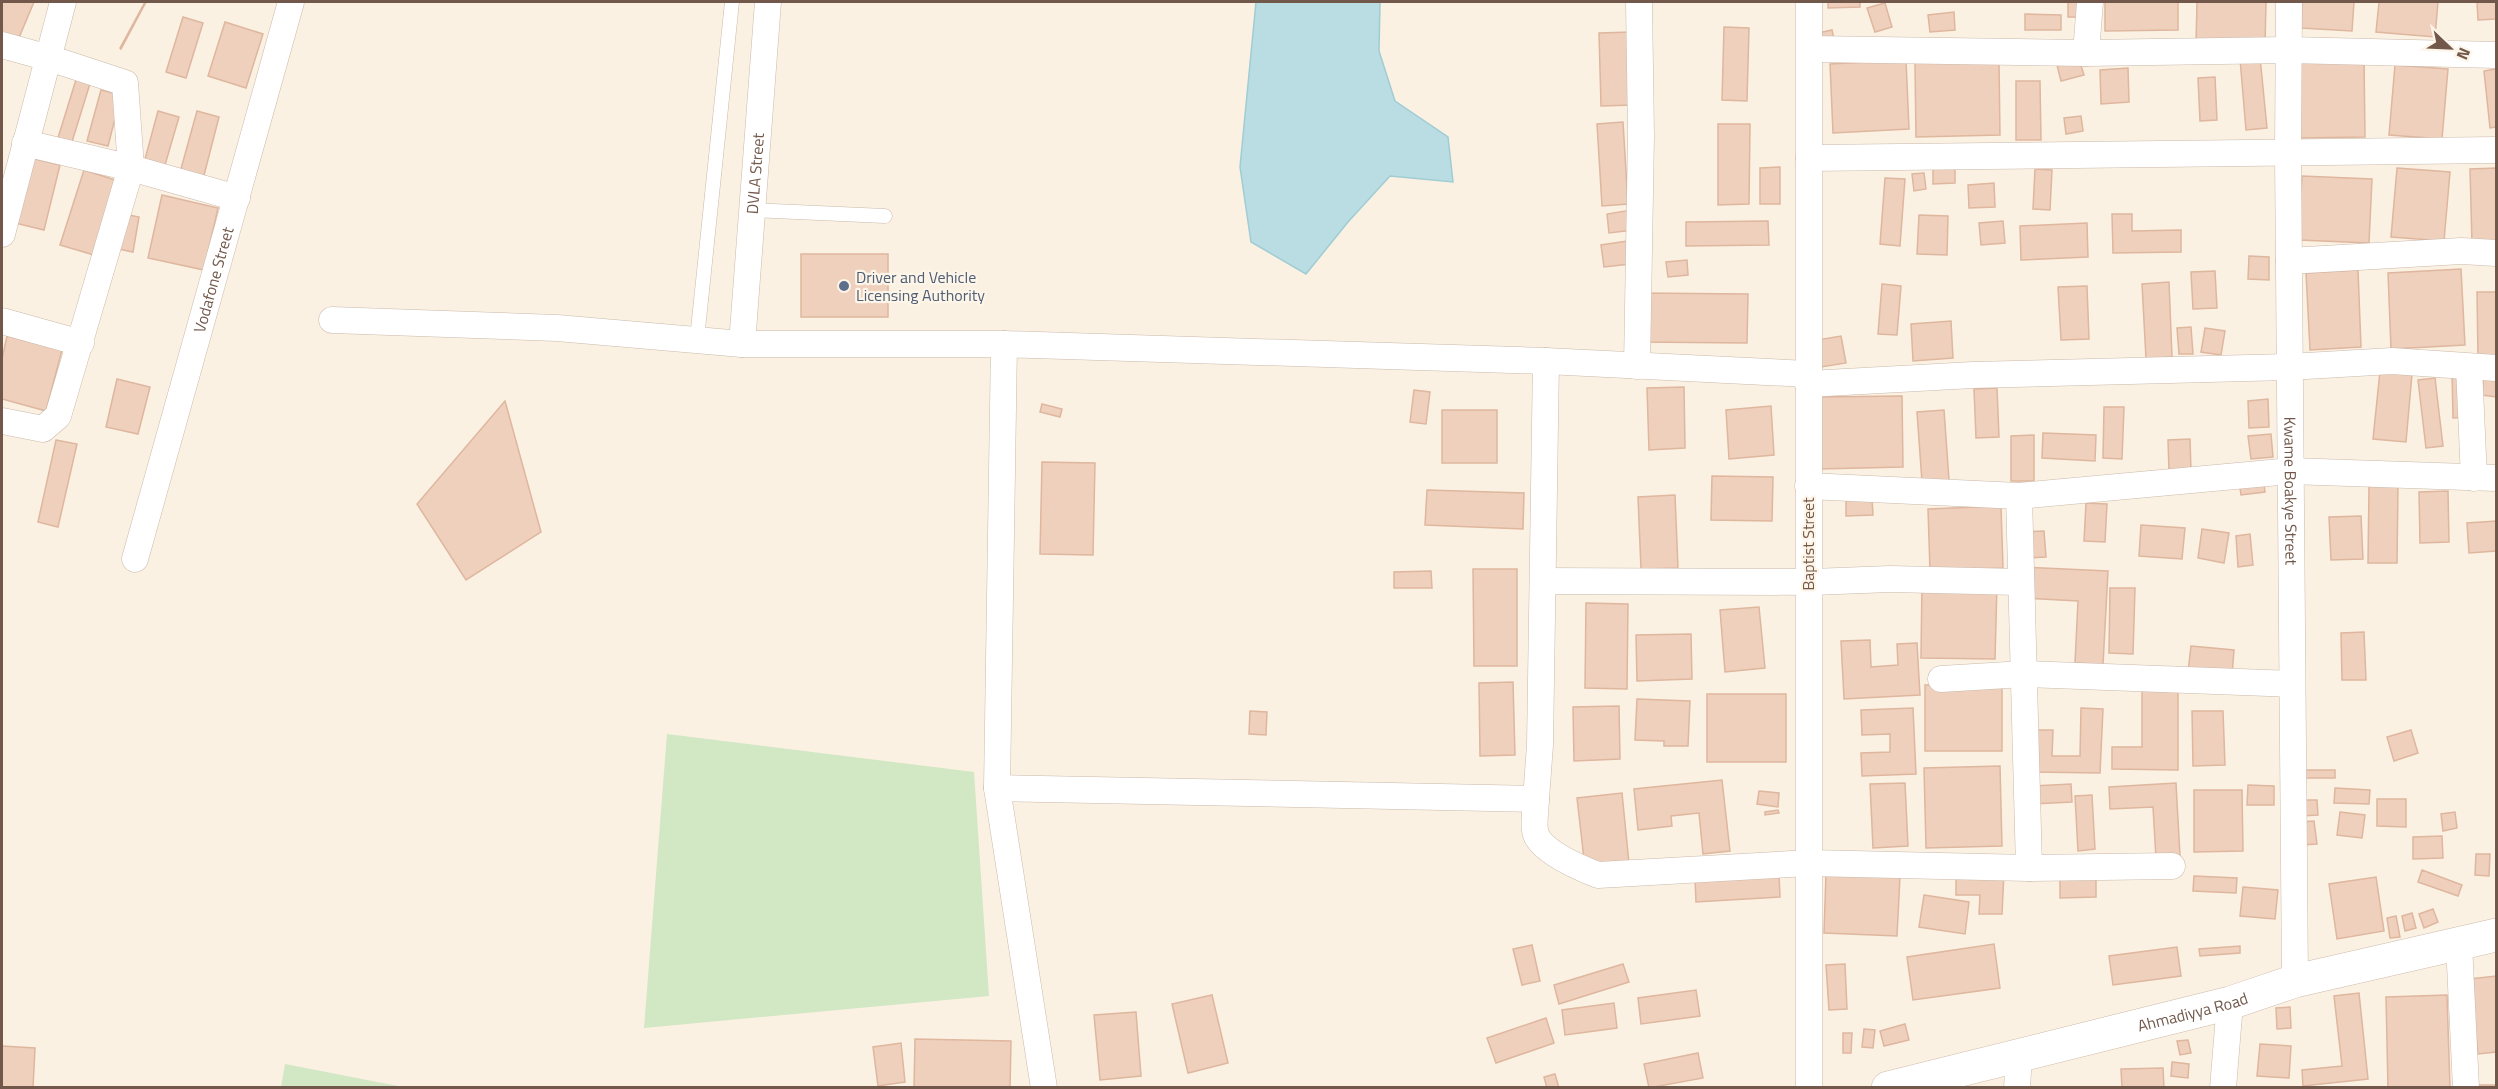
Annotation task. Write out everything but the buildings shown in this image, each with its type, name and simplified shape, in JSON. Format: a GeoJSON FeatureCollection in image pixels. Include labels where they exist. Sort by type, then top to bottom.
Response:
{"type":"FeatureCollection","features":[{"type":"Feature","properties":{"kind":"street"},"geometry":{"type":"LineString","coordinates":[[2,234],[63,2]]}},
{"type":"Feature","properties":{"kind":"street","name":"Vodafone Street"},"geometry":{"type":"LineString","coordinates":[[135,559],[291,2]]}},
{"type":"Feature","properties":{"kind":"street","name":"DVLA Street"},"geometry":{"type":"LineString","coordinates":[[742,344],[768,2]]}},
{"type":"Feature","properties":{"kind":"street"},"geometry":{"type":"LineString","coordinates":[[1637,366],[1641,135],[1640,2]]}},
{"type":"Feature","properties":{"kind":"street","name":"Baptist Street"},"geometry":{"type":"LineString","coordinates":[[1809,2],[1809,1088]]}},
{"type":"Feature","properties":{"kind":"street"},"geometry":{"type":"LineString","coordinates":[[2086,53],[2090,2]]}},
{"type":"Feature","properties":{"kind":"street","name":"Kwame Boakye Street"},"geometry":{"type":"LineString","coordinates":[[2289,2],[2289,367],[2295,981]]}},
{"type":"Feature","properties":{"kind":"street"},"geometry":{"type":"LineString","coordinates":[[2,45],[125,83],[131,168],[58,416],[44,429],[2,421]]}},
{"type":"Feature","properties":{"kind":"street"},"geometry":{"type":"LineString","coordinates":[[1809,49],[2086,53],[2289,51],[2496,55]]}},
{"type":"Feature","properties":{"kind":"street"},"geometry":{"type":"LineString","coordinates":[[25,143],[131,168],[237,198]]}},
{"type":"Feature","properties":{"kind":"street"},"geometry":{"type":"LineString","coordinates":[[1809,158],[2496,150]]}},
{"type":"Feature","properties":{"kind":"street"},"geometry":{"type":"LineString","coordinates":[[2289,261],[2461,251],[2496,254]]}},
{"type":"Feature","properties":{"kind":"street"},"geometry":{"type":"LineString","coordinates":[[332,320],[557,328],[742,344],[1004,344],[1546,361],[1808,379],[2289,367],[2392,361],[2496,368]]}},
{"type":"Feature","properties":{"kind":"street"},"geometry":{"type":"LineString","coordinates":[[2,321],[81,343]]}},
{"type":"Feature","properties":{"kind":"street"},"geometry":{"type":"LineString","coordinates":[[1004,344],[997,788],[1044,1088]]}},
{"type":"Feature","properties":{"kind":"street"},"geometry":{"type":"LineString","coordinates":[[1546,361],[1540,745],[1535,825],[1537,837],[1572,865],[1598,875],[1809,864],[2029,868],[2172,866]]}},
{"type":"Feature","properties":{"kind":"street"},"geometry":{"type":"LineString","coordinates":[[1808,486],[2019,496],[2290,471],[2485,478],[2469,367]]}},
{"type":"Feature","properties":{"kind":"street"},"geometry":{"type":"LineString","coordinates":[[2019,496],[2029,868]]}},
{"type":"Feature","properties":{"kind":"street"},"geometry":{"type":"LineString","coordinates":[[1543,581],[1890,579],[2020,582]]}},
{"type":"Feature","properties":{"kind":"street"},"geometry":{"type":"LineString","coordinates":[[1941,679],[2024,674],[2292,684]]}},
{"type":"Feature","properties":{"kind":"street"},"geometry":{"type":"LineString","coordinates":[[997,788],[1536,800]]}},
{"type":"Feature","properties":{"kind":"street","name":"Ahmadiyya Road"},"geometry":{"type":"LineString","coordinates":[[1888,1088],[2230,1003],[2295,981],[2496,935]]}},
{"type":"Feature","properties":{"kind":"street"},"geometry":{"type":"LineString","coordinates":[[2459,944],[2466,1088]]}},
{"type":"Feature","properties":{"kind":"street"},"geometry":{"type":"LineString","coordinates":[[2223,1088],[2230,1003]]}},
{"type":"Feature","properties":{"kind":"street"},"geometry":{"type":"LineString","coordinates":[[2017,1088],[2019,1055]]}},
{"type":"Feature","properties":{"kind":"lane"},"geometry":{"type":"LineString","coordinates":[[697,339],[732,2]]}},
{"type":"Feature","properties":{"kind":"lane"},"geometry":{"type":"LineString","coordinates":[[752,210],[885,216]]}},
{"type":"Feature","properties":{"kind":"green space"},"geometry":{"type":"Polygon","coordinates":[[[667,734],[974,772],[989,996],[644,1028],[667,734]]]}},
{"type":"Feature","properties":{"kind":"green space"},"geometry":{"type":"Polygon","coordinates":[[[285,1064],[403,1087],[281,1087],[285,1064]]]}},
{"type":"Feature","properties":{"kind":"water"},"geometry":{"type":"Polygon","coordinates":[[[1256,2],[1380,2],[1379,51],[1395,101],[1448,137],[1453,182],[1390,176],[1348,222],[1306,274],[1251,242],[1240,167],[1256,2]]]}},
{"type":"Feature","properties":{"kind":"place","name":"Driver and Vehicle Licensing Authority"},"geometry":{"type":"Point","coordinates":[844,286]}}]}
